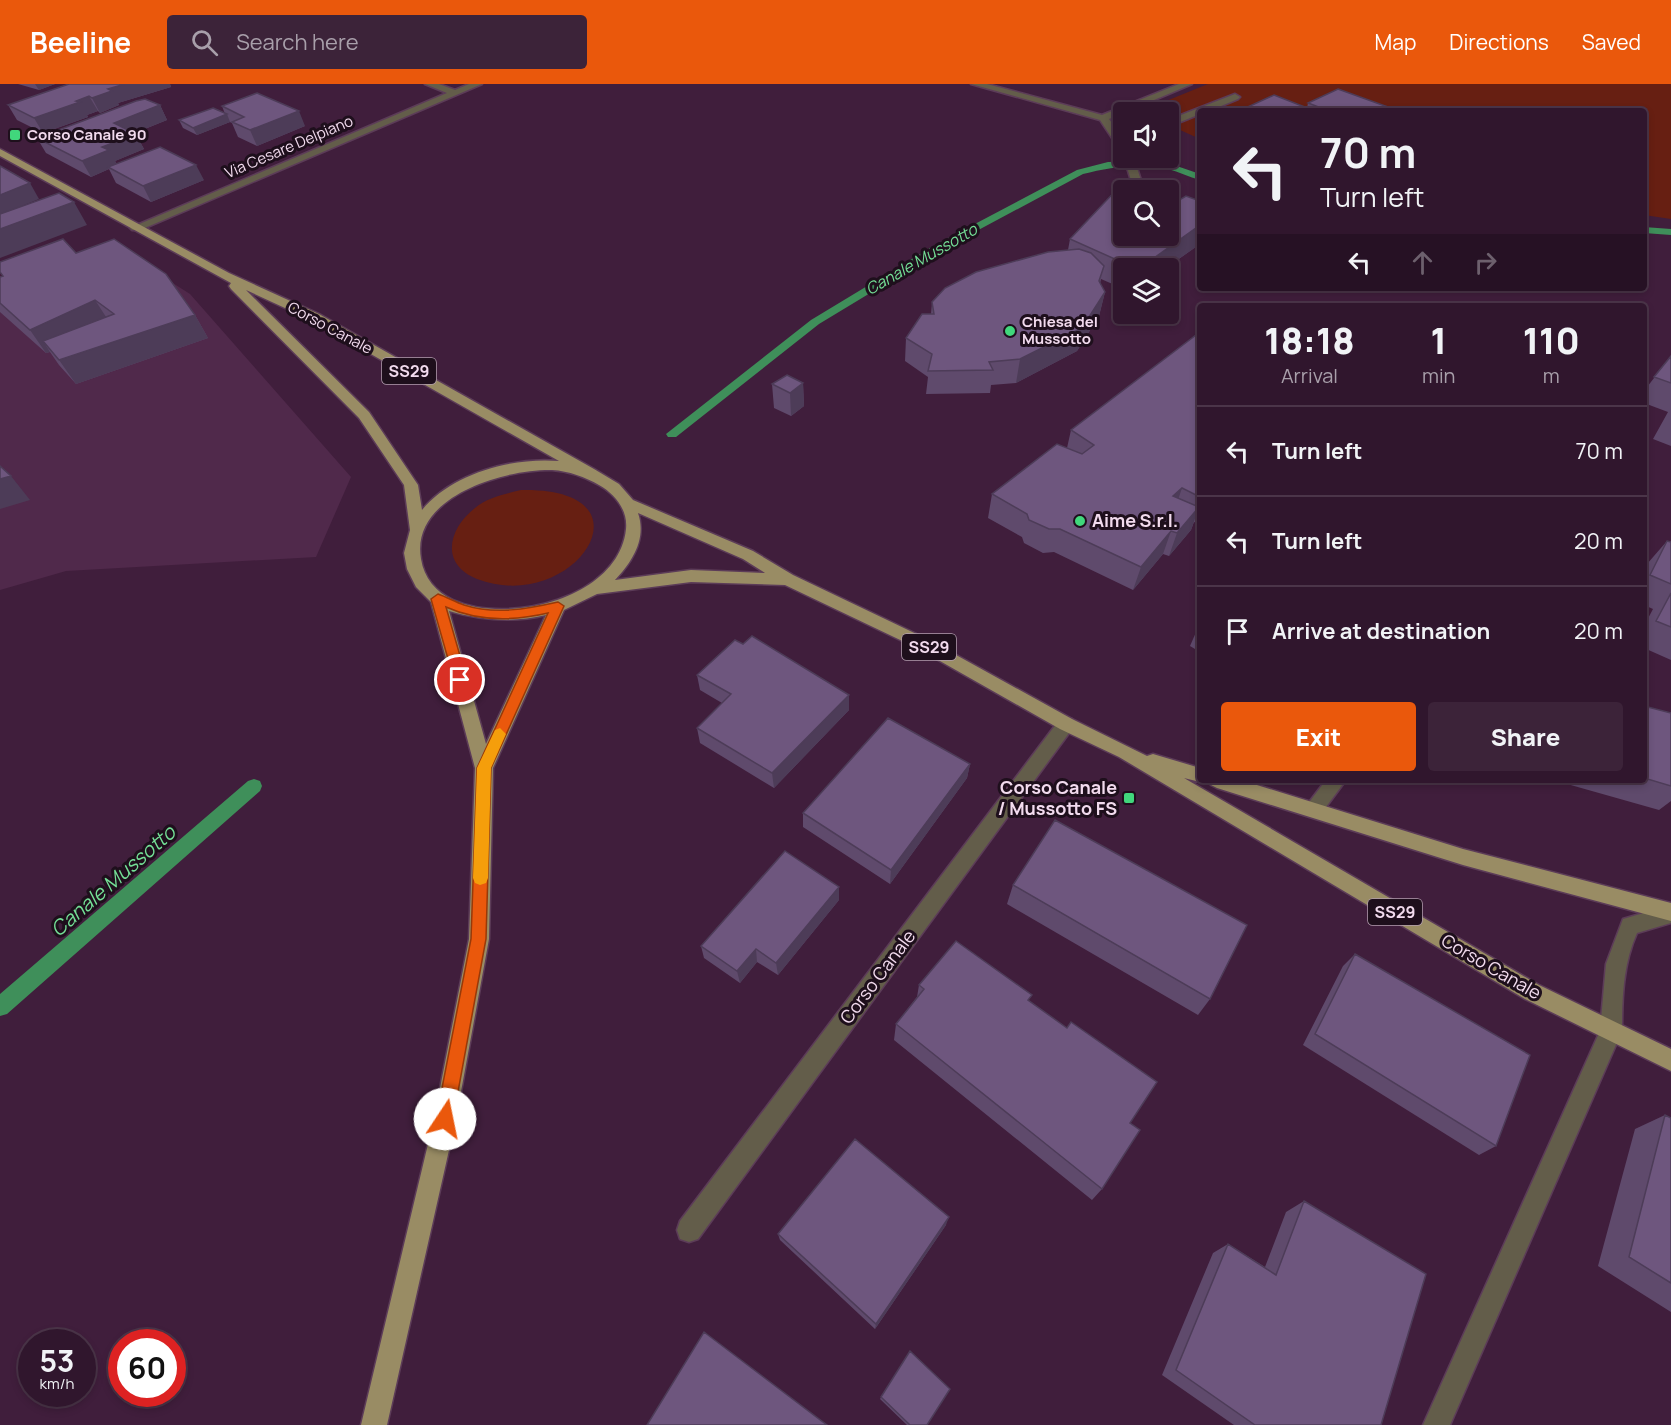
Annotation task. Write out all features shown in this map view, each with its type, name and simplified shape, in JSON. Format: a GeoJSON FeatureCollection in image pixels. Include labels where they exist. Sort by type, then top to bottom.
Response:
{"type":"FeatureCollection","features":[{"type":"Feature","properties":{"kind":"main road","name":"Corso Canale"},"geometry":{"type":"LineString","coordinates":[[0,152],[225,276],[315,317],[589,472]]}},
{"type":"Feature","properties":{"kind":"main road","name":"Corso Canale"},"geometry":{"type":"LineString","coordinates":[[225,276],[364,415],[411,485],[417,529]]}},
{"type":"Feature","properties":{"kind":"main road"},"geometry":{"type":"LineString","coordinates":[[525,466],[547,466],[589,472],[614,486],[630,504],[636,524],[632,546],[618,568],[596,588],[558,606],[525,614],[493,615],[462,609],[438,599],[418,578],[410,554],[417,529],[434,506],[459,487],[491,473],[525,466]]}},
{"type":"Feature","properties":{"kind":"main road","name":"Corso Canale"},"geometry":{"type":"LineString","coordinates":[[630,504],[748,555],[787,579],[923,644],[1066,724],[1125,753],[1532,992],[1671,1060]]}},
{"type":"Feature","properties":{"kind":"main road","name":"Corso Canale"},"geometry":{"type":"LineString","coordinates":[[596,588],[691,576],[787,579]]}},
{"type":"Feature","properties":{"kind":"main road"},"geometry":{"type":"LineString","coordinates":[[374,1425],[445,1119],[478,939],[484,768],[438,599]]}},
{"type":"Feature","properties":{"kind":"main road"},"geometry":{"type":"LineString","coordinates":[[484,768],[558,606]]}},
{"type":"Feature","properties":{"kind":"main road","name":"Corso Canale"},"geometry":{"type":"LineString","coordinates":[[1125,753],[1197,774]]}},
{"type":"Feature","properties":{"kind":"main road"},"geometry":{"type":"LineString","coordinates":[[1226,783],[1463,857],[1671,913]]}},
{"type":"Feature","properties":{"kind":"street"},"geometry":{"type":"LineString","coordinates":[[430,84],[454,93]]}},
{"type":"Feature","properties":{"kind":"street","name":"Via Cesare Delpiano"},"geometry":{"type":"LineString","coordinates":[[136,228],[477,84]]}},
{"type":"Feature","properties":{"kind":"street"},"geometry":{"type":"LineString","coordinates":[[976,84],[1113,120]]}},
{"type":"Feature","properties":{"kind":"street"},"geometry":{"type":"LineString","coordinates":[[1103,118],[1187,84]]}},
{"type":"Feature","properties":{"kind":"street"},"geometry":{"type":"LineString","coordinates":[[1207,108],[1235,96]]}},
{"type":"Feature","properties":{"kind":"street"},"geometry":{"type":"LineString","coordinates":[[1179,120],[1197,112]]}},
{"type":"Feature","properties":{"kind":"street"},"geometry":{"type":"LineString","coordinates":[[1103,118],[1113,132]]}},
{"type":"Feature","properties":{"kind":"street","name":"Corso Canale"},"geometry":{"type":"LineString","coordinates":[[689,1230],[1066,724]]}},
{"type":"Feature","properties":{"kind":"street"},"geometry":{"type":"LineString","coordinates":[[1313,809],[1335,783]]}},
{"type":"Feature","properties":{"kind":"street"},"geometry":{"type":"LineString","coordinates":[[1436,1425],[1611,1031],[1612,985],[1619,946],[1630,926],[1671,913]]}},
{"type":"Feature","properties":{"kind":"shaded area"},"geometry":{"type":"Polygon","coordinates":[[[1208,84],[1671,84],[1671,219],[1647,215],[1647,108],[1197,108],[1197,138],[1179,130],[1179,102],[1164,102],[1208,84]]]}},
{"type":"Feature","properties":{"kind":"shaded area"},"geometry":{"type":"Polygon","coordinates":[[[113,245],[190,294],[351,477],[316,557],[66,571],[0,590],[0,287],[113,245]]]}},
{"type":"Feature","properties":{"kind":"shaded area"},"geometry":{"type":"Polygon","coordinates":[[[521,490],[563,494],[586,508],[594,527],[588,547],[570,566],[544,580],[512,586],[477,579],[465,572],[457,564],[453,555],[454,535],[459,525],[466,516],[485,501],[521,490]]]}},
{"type":"Feature","properties":{"kind":"building"},"geometry":{"type":"Polygon","coordinates":[[[69,84],[125,84],[108,89],[112,91],[92,98],[89,96],[76,101],[80,102],[34,118],[8,105],[69,84]]]}},
{"type":"Feature","properties":{"kind":"building"},"geometry":{"type":"Polygon","coordinates":[[[1338,89],[1391,108],[1321,108],[1308,103],[1338,89]]]}},
{"type":"Feature","properties":{"kind":"building"},"geometry":{"type":"Polygon","coordinates":[[[257,93],[299,111],[250,130],[232,122],[244,117],[222,106],[257,93]]]}},
{"type":"Feature","properties":{"kind":"building"},"geometry":{"type":"Polygon","coordinates":[[[1274,95],[1307,108],[1246,108],[1274,95]]]}},
{"type":"Feature","properties":{"kind":"building"},"geometry":{"type":"Polygon","coordinates":[[[145,99],[160,105],[114,123],[136,134],[102,147],[109,150],[82,161],[37,138],[136,101],[145,99]]]}},
{"type":"Feature","properties":{"kind":"building"},"geometry":{"type":"Polygon","coordinates":[[[213,108],[227,114],[193,128],[179,120],[213,108]]]}},
{"type":"Feature","properties":{"kind":"building"},"geometry":{"type":"Polygon","coordinates":[[[160,147],[196,165],[143,186],[108,167],[160,147]]]}},
{"type":"Feature","properties":{"kind":"building"},"geometry":{"type":"Polygon","coordinates":[[[0,166],[30,183],[0,195],[0,166]]]}},
{"type":"Feature","properties":{"kind":"building"},"geometry":{"type":"Polygon","coordinates":[[[59,193],[74,202],[0,229],[0,214],[59,193]]]}},
{"type":"Feature","properties":{"kind":"building"},"geometry":{"type":"Polygon","coordinates":[[[1113,193],[1113,246],[1171,246],[1154,258],[1113,258],[1070,239],[1113,193]]]}},
{"type":"Feature","properties":{"kind":"building"},"geometry":{"type":"Polygon","coordinates":[[[1186,196],[1197,200],[1197,227],[1179,240],[1179,200],[1186,196]]]}},
{"type":"Feature","properties":{"kind":"building"},"geometry":{"type":"Polygon","coordinates":[[[63,239],[76,253],[114,239],[166,274],[195,315],[59,360],[43,341],[114,314],[95,300],[30,330],[0,303],[0,277],[3,276],[0,272],[0,262],[63,239]]]}},
{"type":"Feature","properties":{"kind":"building","name":"Chiesa del Mussotto"},"geometry":{"type":"Polygon","coordinates":[[[1079,249],[1091,253],[1104,266],[1099,281],[1105,292],[1082,328],[1020,359],[989,362],[993,370],[928,371],[932,354],[906,338],[922,314],[934,314],[932,302],[945,288],[976,272],[1048,252],[1079,249]]]}},
{"type":"Feature","properties":{"kind":"building"},"geometry":{"type":"Polygon","coordinates":[[[1197,334],[1197,496],[1182,488],[1173,496],[1197,506],[1197,509],[1177,533],[1171,531],[1141,567],[1060,529],[1049,529],[1029,520],[1027,514],[992,494],[1057,444],[1082,454],[1094,445],[1071,430],[1197,334]]]}},
{"type":"Feature","properties":{"kind":"building"},"geometry":{"type":"Polygon","coordinates":[[[1671,356],[1671,383],[1654,377],[1671,356]]]}},
{"type":"Feature","properties":{"kind":"building"},"geometry":{"type":"Polygon","coordinates":[[[787,375],[803,383],[790,393],[772,384],[787,375]]]}},
{"type":"Feature","properties":{"kind":"building"},"geometry":{"type":"Polygon","coordinates":[[[0,466],[11,476],[0,479],[0,466]]]}},
{"type":"Feature","properties":{"kind":"building"},"geometry":{"type":"Polygon","coordinates":[[[1667,541],[1671,542],[1671,584],[1650,575],[1667,541]]]}},
{"type":"Feature","properties":{"kind":"building"},"geometry":{"type":"Polygon","coordinates":[[[1671,593],[1671,627],[1656,621],[1671,593]]]}},
{"type":"Feature","properties":{"kind":"building"},"geometry":{"type":"Polygon","coordinates":[[[752,636],[849,695],[772,773],[697,728],[731,694],[697,675],[735,640],[743,644],[752,636]]]}},
{"type":"Feature","properties":{"kind":"building"},"geometry":{"type":"Polygon","coordinates":[[[1647,707],[1671,713],[1671,786],[1647,779],[1647,707]]]}},
{"type":"Feature","properties":{"kind":"building"},"geometry":{"type":"Polygon","coordinates":[[[888,718],[970,764],[891,870],[803,813],[888,718]]]}},
{"type":"Feature","properties":{"kind":"building"},"geometry":{"type":"Polygon","coordinates":[[[1055,820],[1247,925],[1210,999],[1013,885],[1055,820]]]}},
{"type":"Feature","properties":{"kind":"building"},"geometry":{"type":"Polygon","coordinates":[[[785,851],[839,887],[776,963],[756,949],[737,971],[701,946],[785,851]]]}},
{"type":"Feature","properties":{"kind":"building"},"geometry":{"type":"Polygon","coordinates":[[[956,941],[1032,995],[1028,1000],[1067,1028],[1071,1022],[1157,1082],[1130,1123],[1140,1130],[1102,1189],[896,1024],[924,989],[919,985],[956,941]]]}},
{"type":"Feature","properties":{"kind":"building"},"geometry":{"type":"Polygon","coordinates":[[[1355,954],[1530,1055],[1496,1146],[1315,1034],[1355,954]]]}},
{"type":"Feature","properties":{"kind":"building"},"geometry":{"type":"Polygon","coordinates":[[[1665,1115],[1671,1118],[1671,1283],[1629,1257],[1665,1115]]]}},
{"type":"Feature","properties":{"kind":"building"},"geometry":{"type":"Polygon","coordinates":[[[855,1139],[949,1217],[876,1324],[778,1234],[855,1139]]]}},
{"type":"Feature","properties":{"kind":"building"},"geometry":{"type":"Polygon","coordinates":[[[1304,1201],[1426,1274],[1381,1425],[1255,1425],[1176,1370],[1228,1244],[1276,1275],[1304,1201]]]}},
{"type":"Feature","properties":{"kind":"building"},"geometry":{"type":"Polygon","coordinates":[[[704,1332],[827,1425],[647,1425],[704,1332]]]}},
{"type":"Feature","properties":{"kind":"building"},"geometry":{"type":"Polygon","coordinates":[[[910,1351],[950,1389],[927,1425],[910,1425],[881,1397],[910,1351]]]}},
{"type":"Feature","properties":{"kind":"waterway","name":"Canale Mussotto"},"geometry":{"type":"LineString","coordinates":[[672,434],[815,322],[939,247],[1080,172],[1108,165],[1148,164],[1168,166],[1197,176]]}},
{"type":"Feature","properties":{"kind":"waterway","name":"Canale Mussotto"},"geometry":{"type":"LineString","coordinates":[[1647,230],[1671,232]]}},
{"type":"Feature","properties":{"kind":"waterway","name":"Canale Mussotto"},"geometry":{"type":"LineString","coordinates":[[0,1007],[254,786]]}},
{"type":"Feature","properties":{"kind":"slow traffic"},"geometry":{"type":"LineString","coordinates":[[480,878],[484,768],[500,734]]}},
{"type":"Feature","properties":{"kind":"place","name":"Corso Canale 90"},"geometry":{"type":"Point","coordinates":[15,135]}},
{"type":"Feature","properties":{"kind":"place","name":"Chiesa del Mussotto"},"geometry":{"type":"Point","coordinates":[1010,331]}},
{"type":"Feature","properties":{"kind":"place","name":"Aime S.r.l."},"geometry":{"type":"Point","coordinates":[1080,521]}},
{"type":"Feature","properties":{"kind":"place","name":"Corso Canale / Mussotto FS"},"geometry":{"type":"Point","coordinates":[1129,798]}},
{"type":"Feature","properties":{"kind":"route"},"geometry":{"type":"LineString","coordinates":[[445,1119],[478,939],[484,768],[558,606],[525,614],[493,615],[462,609],[438,599],[460,680]]}}]}
